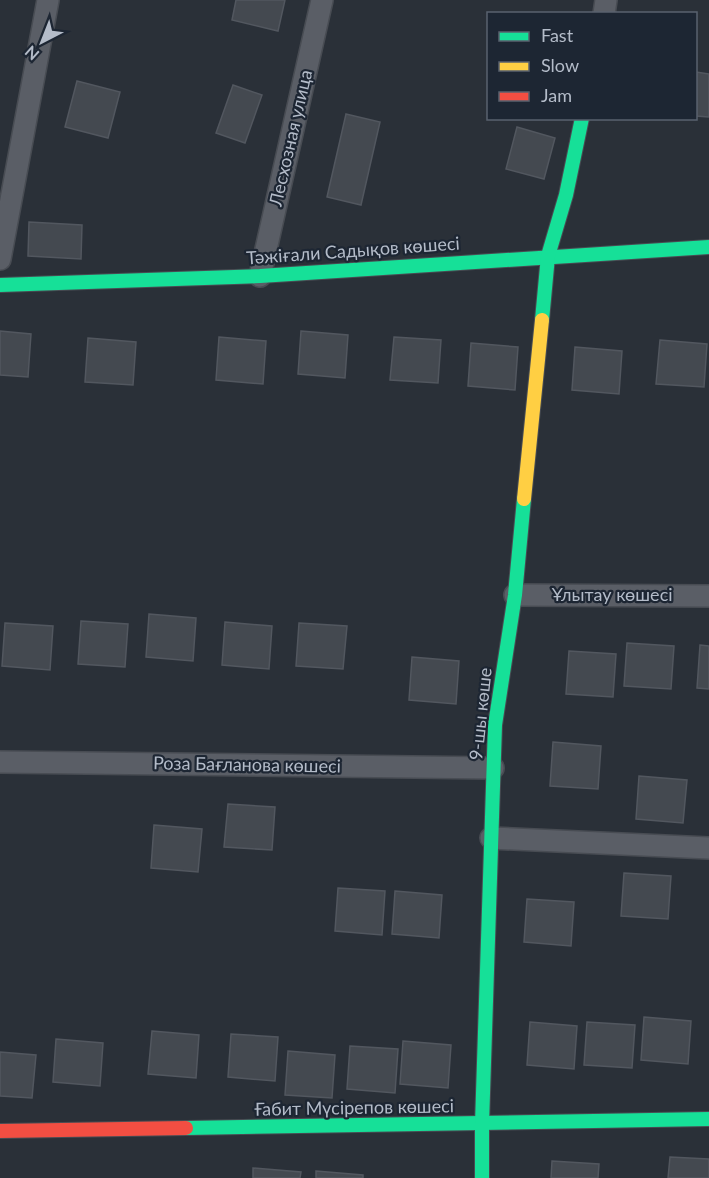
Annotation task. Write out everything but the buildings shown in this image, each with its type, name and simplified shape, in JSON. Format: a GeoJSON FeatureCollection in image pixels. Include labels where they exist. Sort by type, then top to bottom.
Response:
{"type":"FeatureCollection","features":[{"type":"Feature","properties":{"kind":"street"},"geometry":{"type":"LineString","coordinates":[[0,259],[48,0]]}},
{"type":"Feature","properties":{"kind":"street","name":"Лесхозная улица"},"geometry":{"type":"LineString","coordinates":[[260,276],[322,0]]}},
{"type":"Feature","properties":{"kind":"street","name":"9-шы көше"},"geometry":{"type":"LineString","coordinates":[[482,1178],[495,725],[515,595],[548,256],[566,195],[582,120]]}},
{"type":"Feature","properties":{"kind":"street","name":"Тәжіғали Садықов көшесі"},"geometry":{"type":"LineString","coordinates":[[0,285],[260,276],[709,247]]}},
{"type":"Feature","properties":{"kind":"street","name":"Ұлытау көшесi"},"geometry":{"type":"LineString","coordinates":[[515,595],[709,596]]}},
{"type":"Feature","properties":{"kind":"street","name":"Роза Бағланова көшесi"},"geometry":{"type":"LineString","coordinates":[[0,762],[494,768]]}},
{"type":"Feature","properties":{"kind":"street"},"geometry":{"type":"LineString","coordinates":[[491,838],[709,848]]}},
{"type":"Feature","properties":{"kind":"street","name":"Ғабит Мүсірепов көшесi"},"geometry":{"type":"LineString","coordinates":[[0,1131],[709,1119]]}},
{"type":"Feature","properties":{"kind":"traffic: fast"},"geometry":{"type":"LineString","coordinates":[[542,320],[548,256],[566,195],[582,120]]}},
{"type":"Feature","properties":{"kind":"traffic: fast"},"geometry":{"type":"LineString","coordinates":[[0,285],[260,276],[709,247]]}},
{"type":"Feature","properties":{"kind":"traffic: fast"},"geometry":{"type":"LineString","coordinates":[[482,1178],[495,725],[515,595],[524,499]]}},
{"type":"Feature","properties":{"kind":"traffic: fast"},"geometry":{"type":"LineString","coordinates":[[186,1128],[709,1119]]}},
{"type":"Feature","properties":{"kind":"traffic: slow"},"geometry":{"type":"LineString","coordinates":[[524,499],[542,320]]}},
{"type":"Feature","properties":{"kind":"traffic: jam"},"geometry":{"type":"LineString","coordinates":[[0,1131],[186,1128]]}}]}
